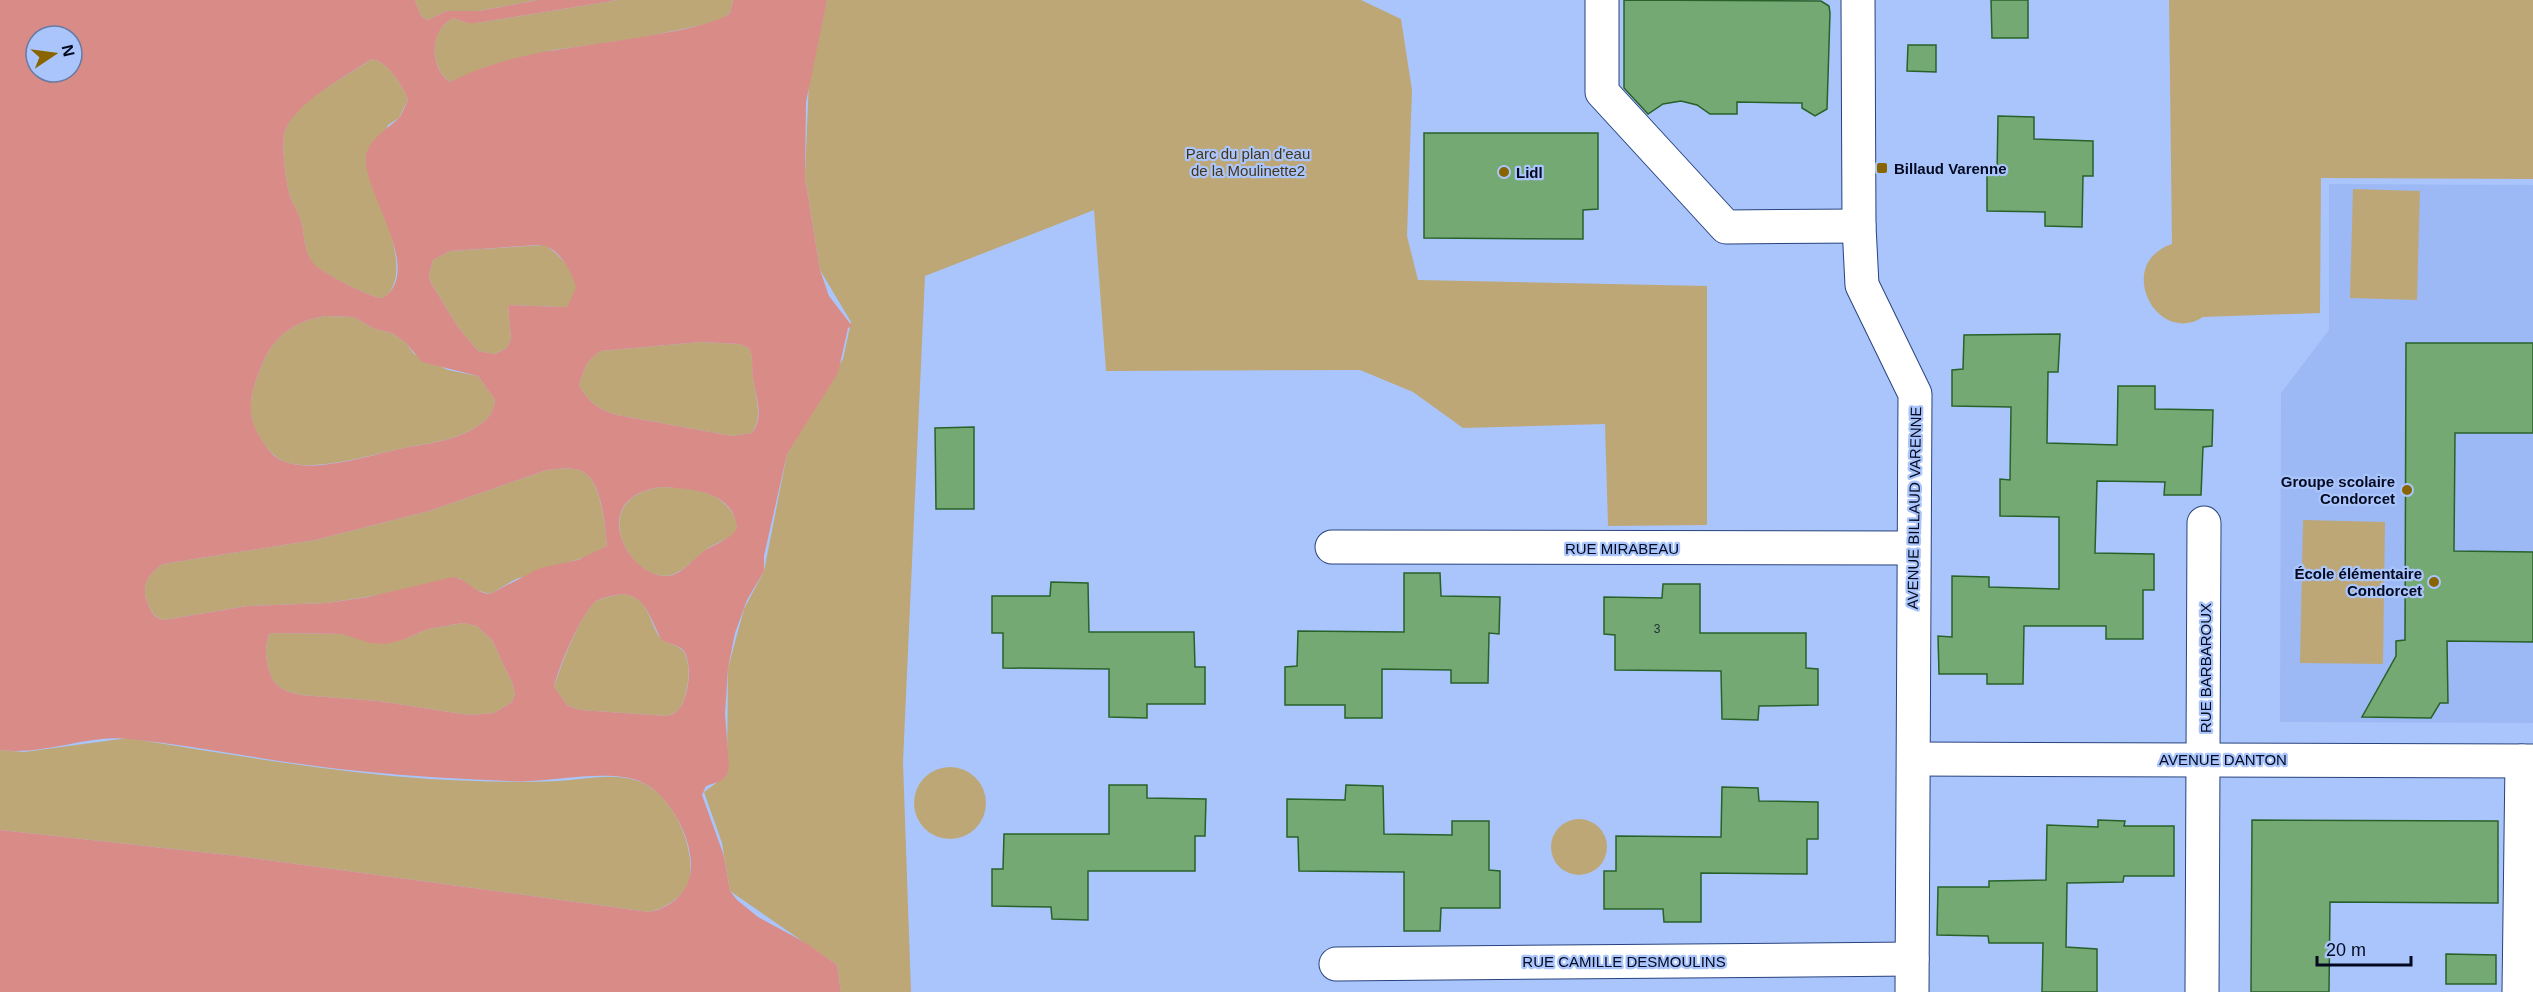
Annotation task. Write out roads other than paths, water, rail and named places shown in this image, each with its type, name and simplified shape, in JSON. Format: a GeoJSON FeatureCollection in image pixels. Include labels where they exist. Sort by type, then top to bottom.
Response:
{"type":"FeatureCollection","features":[{"type":"Feature","properties":{"kind":"street"},"geometry":{"type":"LineString","coordinates":[[1602,0],[1602,92],[1726,226],[1859,226]]}},
{"type":"Feature","properties":{"kind":"street","name":"AVENUE BILLAUD VARENNE"},"geometry":{"type":"LineString","coordinates":[[1858,0],[1859,226],[1862,285],[1915,394],[1912,992]]}},
{"type":"Feature","properties":{"kind":"street","name":"RUE BARBAROUX"},"geometry":{"type":"LineString","coordinates":[[2202,992],[2205,759],[2204,523]]}},
{"type":"Feature","properties":{"kind":"street","name":"RUE MIRABEAU"},"geometry":{"type":"LineString","coordinates":[[1332,547],[1913,548]]}},
{"type":"Feature","properties":{"kind":"street","name":"AVENUE DANTON"},"geometry":{"type":"LineString","coordinates":[[1914,759],[2528,761]]}},
{"type":"Feature","properties":{"kind":"street"},"geometry":{"type":"LineString","coordinates":[[2519,992],[2528,761]]}},
{"type":"Feature","properties":{"kind":"street","name":"RUE CAMILLE DESMOULINS"},"geometry":{"type":"LineString","coordinates":[[1336,964],[1912,959]]}},
{"type":"Feature","properties":{"kind":"place","name":"Billaud Varenne"},"geometry":{"type":"Point","coordinates":[1882,168]}},
{"type":"Feature","properties":{"kind":"place","name":"Lidl"},"geometry":{"type":"Point","coordinates":[1504,172]}},
{"type":"Feature","properties":{"kind":"place","name":"Groupe scolaire Condorcet"},"geometry":{"type":"Point","coordinates":[2407,490]}},
{"type":"Feature","properties":{"kind":"place","name":"École élémentaire Condorcet"},"geometry":{"type":"Point","coordinates":[2434,582]}},
{"type":"Feature","properties":{"kind":"park label","name":"Parc du plan d'eau de la Moulinette2"},"geometry":{"type":"Point","coordinates":[1248,162]}}]}
